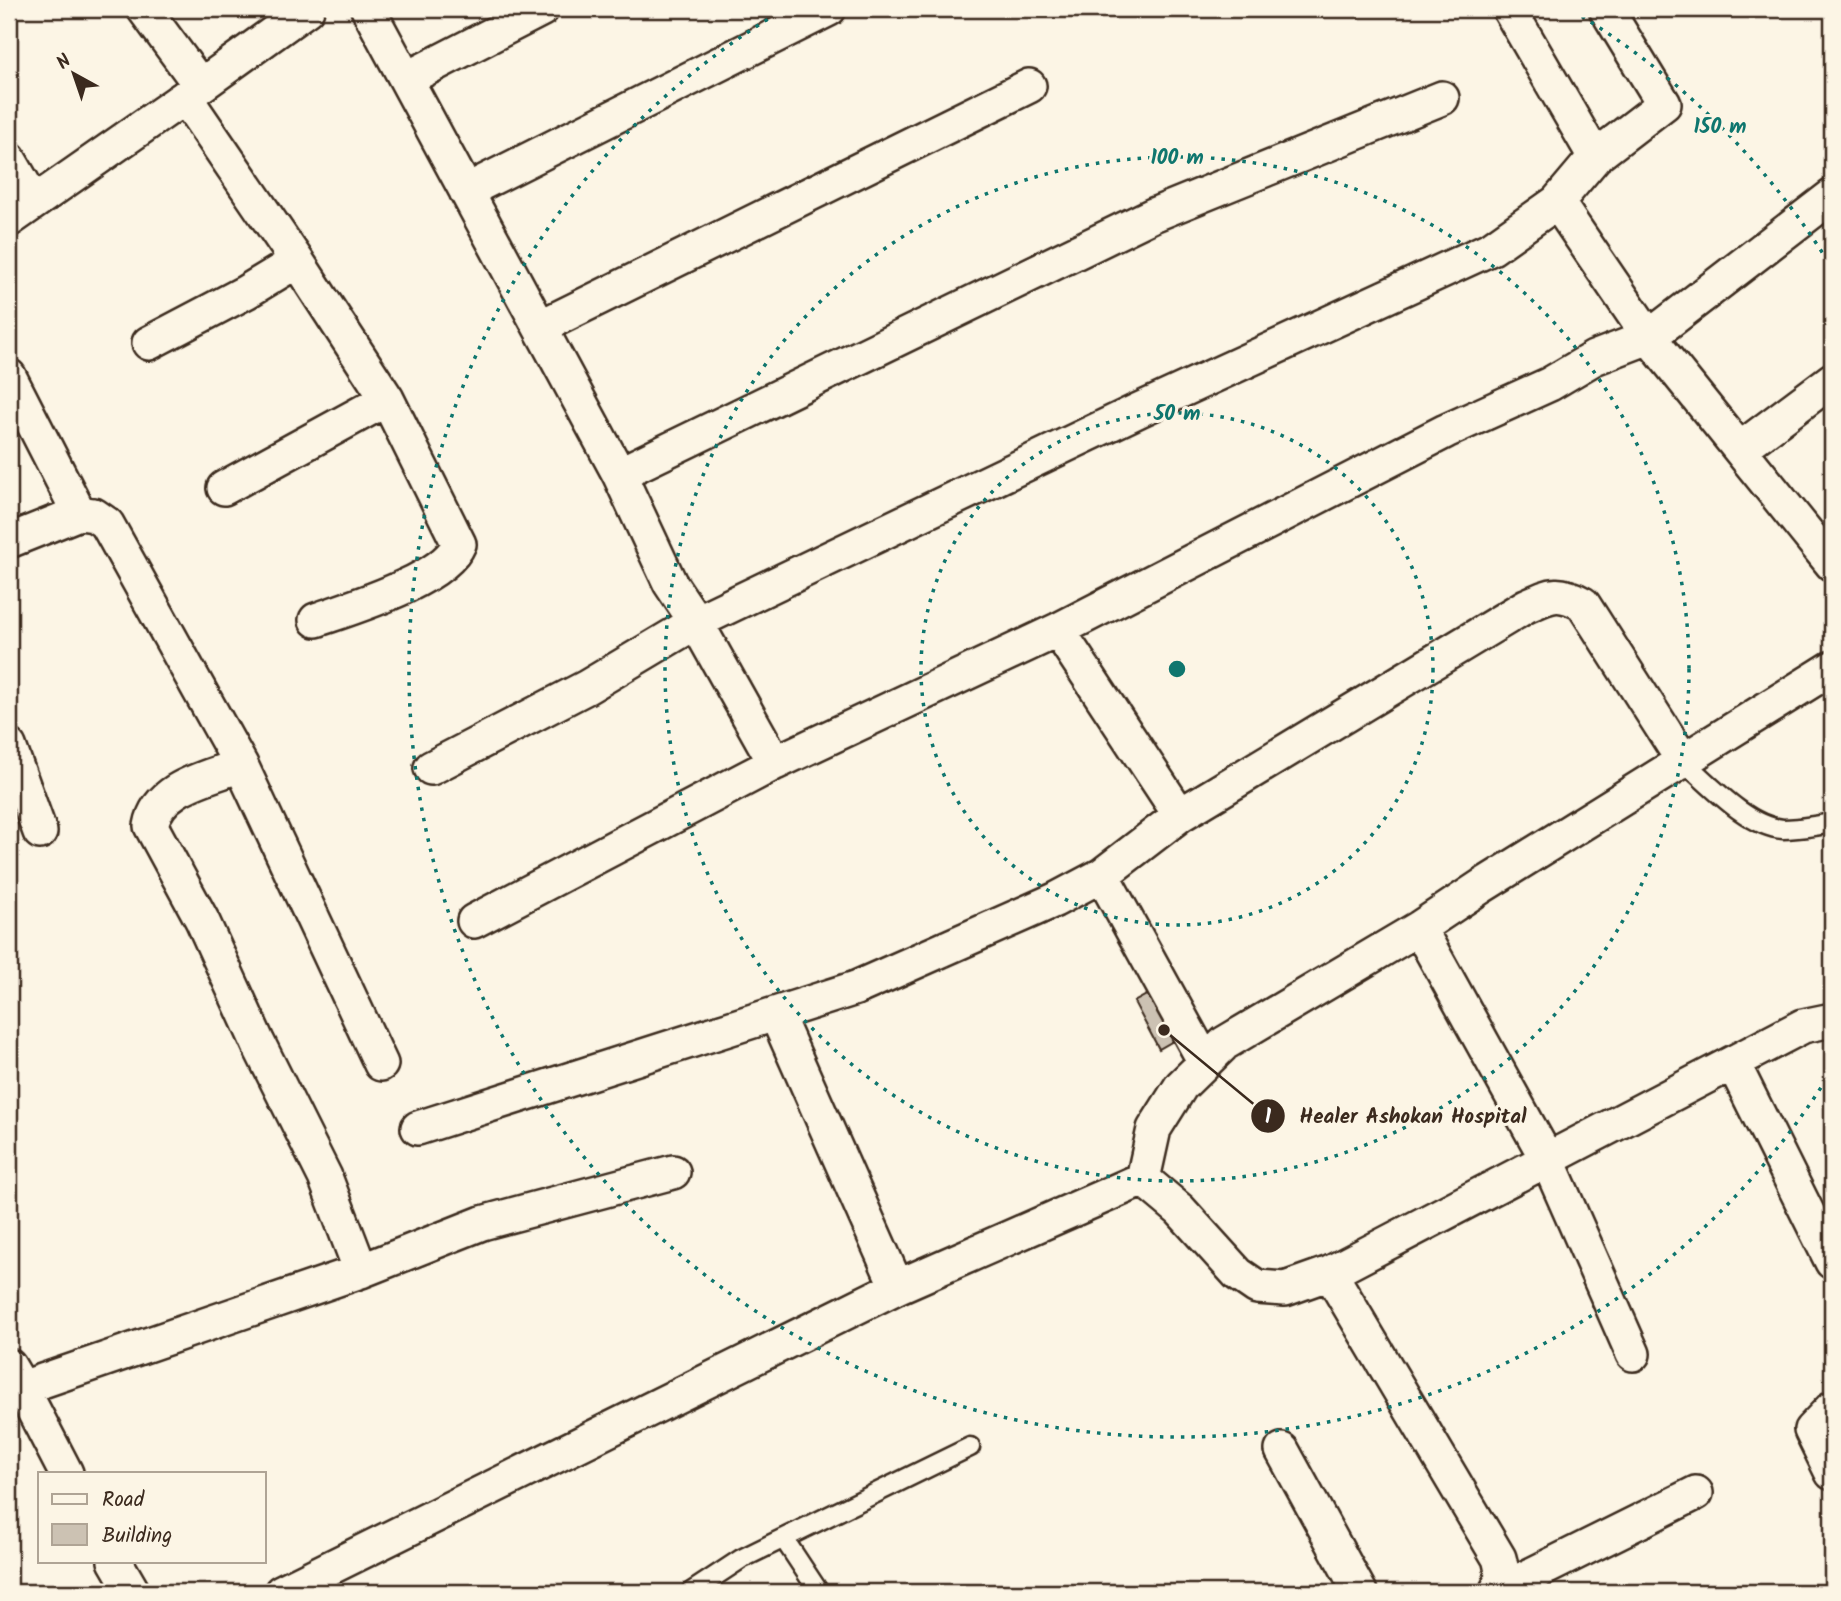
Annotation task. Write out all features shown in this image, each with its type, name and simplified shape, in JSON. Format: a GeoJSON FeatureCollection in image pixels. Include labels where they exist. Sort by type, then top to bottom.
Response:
{"type":"FeatureCollection","features":[{"type":"Feature","properties":{"kind":"street"},"geometry":{"type":"LineString","coordinates":[[144,9],[297,261],[387,399],[459,544],[448,562],[387,596],[316,620]]}},
{"type":"Feature","properties":{"kind":"street"},"geometry":{"type":"LineString","coordinates":[[9,159],[22,211],[307,9]]}},
{"type":"Feature","properties":{"kind":"street"},"geometry":{"type":"LineString","coordinates":[[368,9],[619,474],[666,575],[696,622],[775,763]]}},
{"type":"Feature","properties":{"kind":"street"},"geometry":{"type":"LineString","coordinates":[[406,79],[542,9]]}},
{"type":"Feature","properties":{"kind":"street"},"geometry":{"type":"LineString","coordinates":[[467,191],[829,9]]}},
{"type":"Feature","properties":{"kind":"street"},"geometry":{"type":"LineString","coordinates":[[1508,9],[1595,157]]}},
{"type":"Feature","properties":{"kind":"street"},"geometry":{"type":"LineString","coordinates":[[431,768],[587,687],[696,622],[1139,410],[1501,243],[1557,202],[1595,157],[1664,104],[1606,9]]}},
{"type":"Feature","properties":{"kind":"street"},"geometry":{"type":"LineString","coordinates":[[540,327],[1029,86]]}},
{"type":"Feature","properties":{"kind":"street"},"geometry":{"type":"LineString","coordinates":[[619,474],[1153,215],[1442,98]]}},
{"type":"Feature","properties":{"kind":"street"},"geometry":{"type":"LineString","coordinates":[[474,921],[775,763],[1058,630],[1446,431],[1550,384],[1594,358],[1649,337],[1832,195]]}},
{"type":"Feature","properties":{"kind":"street"},"geometry":{"type":"LineString","coordinates":[[1557,202],[1649,337],[1830,558]]}},
{"type":"Feature","properties":{"kind":"street"},"geometry":{"type":"LineString","coordinates":[[149,343],[246,292],[297,261]]}},
{"type":"Feature","properties":{"kind":"street"},"geometry":{"type":"LineString","coordinates":[[9,376],[79,513]]}},
{"type":"Feature","properties":{"kind":"street"},"geometry":{"type":"LineString","coordinates":[[1741,449],[1832,380]]}},
{"type":"Feature","properties":{"kind":"street"},"geometry":{"type":"LineString","coordinates":[[224,488],[387,399]]}},
{"type":"Feature","properties":{"kind":"street"},"geometry":{"type":"LineString","coordinates":[[9,541],[79,513],[94,515],[107,524],[117,538],[231,746],[381,1064]]}},
{"type":"Feature","properties":{"kind":"street"},"geometry":{"type":"LineString","coordinates":[[418,1128],[856,988],[1055,900],[1102,875],[1180,815],[1526,606],[1546,597],[1565,594],[1583,604],[1684,762]]}},
{"type":"Feature","properties":{"kind":"street"},"geometry":{"type":"LineString","coordinates":[[1058,630],[1180,815]]}},
{"type":"Feature","properties":{"kind":"street"},"geometry":{"type":"LineString","coordinates":[[1143,1179],[1154,1129],[1181,1086],[1225,1043],[1419,928],[1832,668]]}},
{"type":"Feature","properties":{"kind":"street"},"geometry":{"type":"LineString","coordinates":[[9,746],[40,832]]}},
{"type":"Feature","properties":{"kind":"street"},"geometry":{"type":"LineString","coordinates":[[231,746],[163,799],[153,813],[151,826],[202,920],[258,1043],[325,1177],[360,1271]]}},
{"type":"Feature","properties":{"kind":"street"},"geometry":{"type":"LineString","coordinates":[[1102,875],[1205,1062]]}},
{"type":"Feature","properties":{"kind":"street"},"geometry":{"type":"LineString","coordinates":[[1419,928],[1548,1161],[1633,1354]]}},
{"type":"Feature","properties":{"kind":"street"},"geometry":{"type":"LineString","coordinates":[[776,1014],[897,1287]]}},
{"type":"Feature","properties":{"kind":"street"},"geometry":{"type":"LineString","coordinates":[[1143,1179],[1180,1210],[1238,1274],[1257,1287],[1285,1289],[1330,1273],[1802,1026],[1832,1020]]}},
{"type":"Feature","properties":{"kind":"street"},"geometry":{"type":"LineString","coordinates":[[1733,1063],[1832,1262]]}},
{"type":"Feature","properties":{"kind":"street"},"geometry":{"type":"LineString","coordinates":[[64,1472],[16,1377],[360,1271],[482,1223],[673,1172]]}},
{"type":"Feature","properties":{"kind":"street"},"geometry":{"type":"LineString","coordinates":[[281,1592],[897,1287],[1143,1179]]}},
{"type":"Feature","properties":{"kind":"street"},"geometry":{"type":"LineString","coordinates":[[1330,1273],[1499,1558],[1503,1572],[1497,1592]]}},
{"type":"Feature","properties":{"kind":"street"},"geometry":{"type":"LineString","coordinates":[[1832,1408],[1811,1430],[1832,1472]]}},
{"type":"Feature","properties":{"kind":"street"},"geometry":{"type":"LineString","coordinates":[[1282,1450],[1360,1592]]}},
{"type":"Feature","properties":{"kind":"street"},"geometry":{"type":"LineString","coordinates":[[1497,1592],[1696,1493]]}},
{"type":"Feature","properties":{"kind":"street"},"geometry":{"type":"LineString","coordinates":[[116,1562],[133,1592]]}},
{"type":"Feature","properties":{"kind":"lane"},"geometry":{"type":"LineString","coordinates":[[1684,762],[1739,810],[1759,823],[1782,829],[1827,824]]}},
{"type":"Feature","properties":{"kind":"lane"},"geometry":{"type":"LineString","coordinates":[[691,1592],[741,1559],[970,1447]]}},
{"type":"Feature","properties":{"kind":"lane"},"geometry":{"type":"LineString","coordinates":[[784,1538],[819,1592]]}},
{"type":"Feature","properties":{"kind":"building"},"geometry":{"type":"Polygon","coordinates":[[[1161,987],[1187,1033],[1159,1049],[1134,1002],[1161,987]]]}},
{"type":"Feature","properties":{"kind":"place","name":"Healer Ashokan Hospital"},"geometry":{"type":"Point","coordinates":[1164,1030]}}]}
